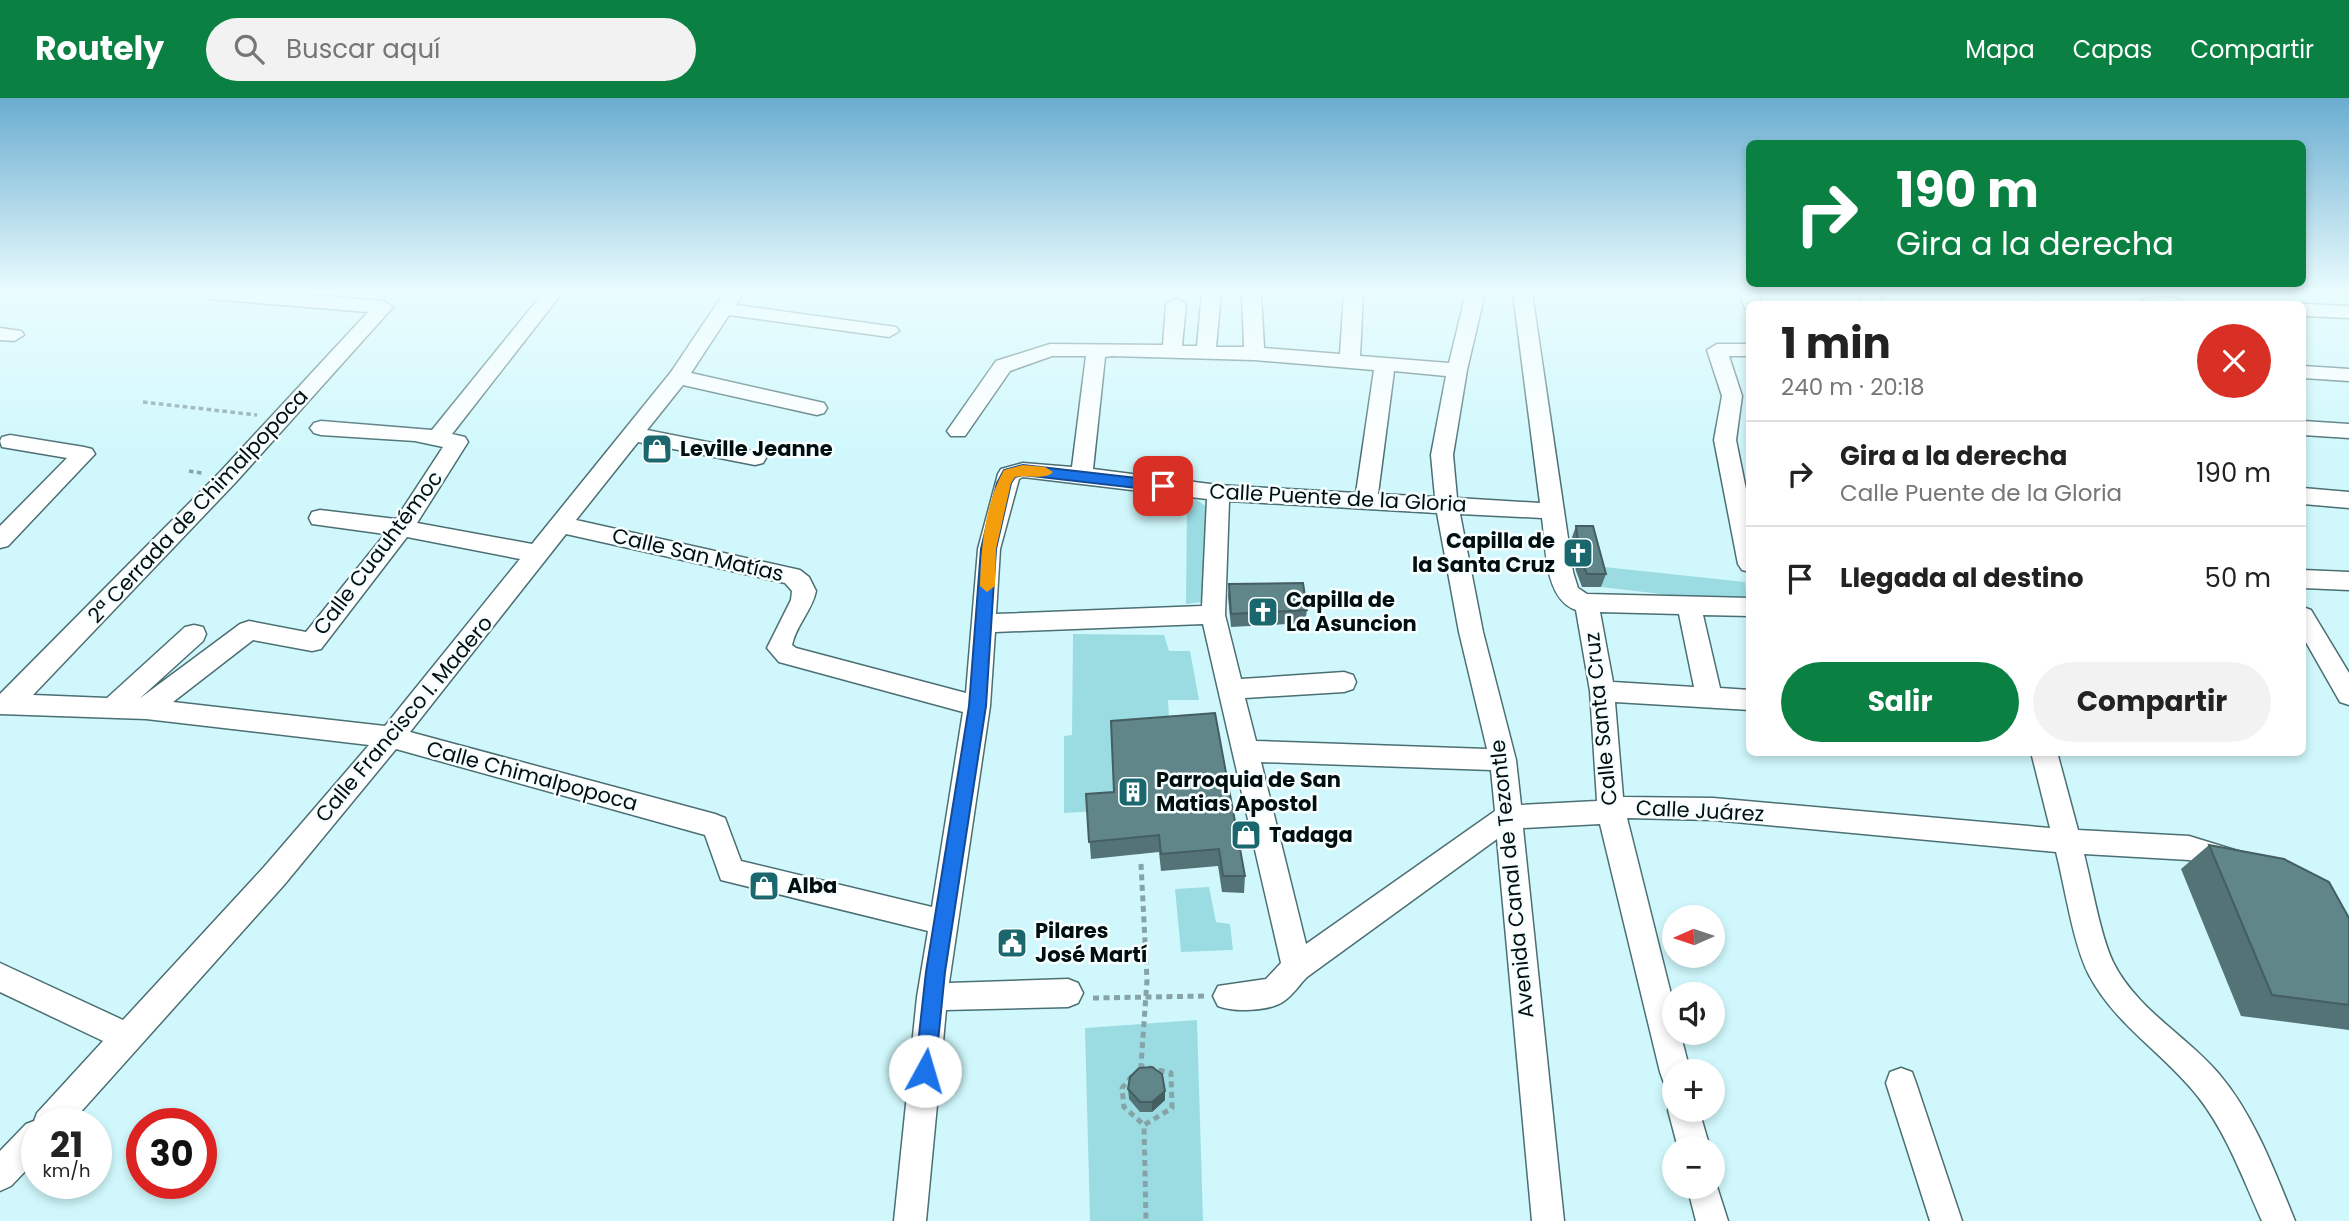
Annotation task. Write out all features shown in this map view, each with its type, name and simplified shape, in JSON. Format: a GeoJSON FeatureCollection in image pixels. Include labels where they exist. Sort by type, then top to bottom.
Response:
{"type":"FeatureCollection","features":[{"type":"Feature","properties":{"kind":"street","name":"2ª Cerrada de Chimalpopoca"},"geometry":{"type":"LineString","coordinates":[[5,704],[282,419],[348,345]]}},
{"type":"Feature","properties":{"kind":"street","name":"Calle Cuauhtémoc"},"geometry":{"type":"LineString","coordinates":[[146,709],[249,630],[312,642],[402,528],[448,439],[515,345]]}},
{"type":"Feature","properties":{"kind":"street","name":"Calle Francisco I. Madero"},"geometry":{"type":"LineString","coordinates":[[63,1108],[274,876],[391,737],[563,525],[700,345]]}},
{"type":"Feature","properties":{"kind":"street"},"geometry":{"type":"LineString","coordinates":[[1172,345],[1172,351]]}},
{"type":"Feature","properties":{"kind":"street"},"geometry":{"type":"LineString","coordinates":[[1206,352],[1207,345]]}},
{"type":"Feature","properties":{"kind":"street"},"geometry":{"type":"LineString","coordinates":[[1254,345],[1254,354]]}},
{"type":"Feature","properties":{"kind":"street"},"geometry":{"type":"LineString","coordinates":[[1350,362],[1351,345]]}},
{"type":"Feature","properties":{"kind":"street","name":"Avenida Canal de Tezontle"},"geometry":{"type":"LineString","coordinates":[[1463,345],[1442,455],[1447,505],[1471,632],[1503,760],[1548,1221]]}},
{"type":"Feature","properties":{"kind":"street","name":"Calle Santa Cruz"},"geometry":{"type":"LineString","coordinates":[[1529,345],[1561,572],[1570,597],[1578,603],[1587,603],[1602,691],[1611,812],[1672,1059]]}},
{"type":"Feature","properties":{"kind":"street"},"geometry":{"type":"LineString","coordinates":[[958,431],[1003,366],[1050,350],[1254,354],[1457,370]]}},
{"type":"Feature","properties":{"kind":"street"},"geometry":{"type":"LineString","coordinates":[[1082,475],[1093,363],[1096,353],[1111,350]]}},
{"type":"Feature","properties":{"kind":"street"},"geometry":{"type":"LineString","coordinates":[[1746,350],[1717,350],[1732,396],[1725,440],[1746,531]]}},
{"type":"Feature","properties":{"kind":"street"},"geometry":{"type":"LineString","coordinates":[[1366,500],[1385,365]]}},
{"type":"Feature","properties":{"kind":"street"},"geometry":{"type":"LineString","coordinates":[[2306,372],[2349,375]]}},
{"type":"Feature","properties":{"kind":"street"},"geometry":{"type":"LineString","coordinates":[[678,377],[817,408]]}},
{"type":"Feature","properties":{"kind":"street"},"geometry":{"type":"LineString","coordinates":[[321,428],[448,439]]}},
{"type":"Feature","properties":{"kind":"street"},"geometry":{"type":"LineString","coordinates":[[2306,428],[2349,431]]}},
{"type":"Feature","properties":{"kind":"street"},"geometry":{"type":"LineString","coordinates":[[632,434],[755,458]]}},
{"type":"Feature","properties":{"kind":"street"},"geometry":{"type":"LineString","coordinates":[[0,540],[84,454],[10,442]]}},
{"type":"Feature","properties":{"kind":"street","name":"Calle Puente de la Gloria"},"geometry":{"type":"LineString","coordinates":[[986,623],[989,549],[1004,483],[1009,474],[1023,470],[1218,493],[1552,511]]}},
{"type":"Feature","properties":{"kind":"street"},"geometry":{"type":"LineString","coordinates":[[1218,493],[1213,615],[1297,967]]}},
{"type":"Feature","properties":{"kind":"street"},"geometry":{"type":"LineString","coordinates":[[2306,496],[2349,500]]}},
{"type":"Feature","properties":{"kind":"street"},"geometry":{"type":"LineString","coordinates":[[320,518],[402,528],[540,554]]}},
{"type":"Feature","properties":{"kind":"street","name":"Calle San Matías"},"geometry":{"type":"LineString","coordinates":[[563,525],[792,576],[802,581],[806,589],[804,599],[779,637],[779,648],[788,655],[977,706]]}},
{"type":"Feature","properties":{"kind":"street"},"geometry":{"type":"LineString","coordinates":[[2306,579],[2349,581]]}},
{"type":"Feature","properties":{"kind":"street"},"geometry":{"type":"LineString","coordinates":[[1587,603],[1746,607]]}},
{"type":"Feature","properties":{"kind":"street"},"geometry":{"type":"LineString","coordinates":[[1689,607],[1709,696]]}},
{"type":"Feature","properties":{"kind":"street"},"geometry":{"type":"LineString","coordinates":[[910,1221],[932,996],[977,706],[986,623],[1213,615]]}},
{"type":"Feature","properties":{"kind":"street"},"geometry":{"type":"LineString","coordinates":[[2306,620],[2341,666],[2349,695]]}},
{"type":"Feature","properties":{"kind":"street"},"geometry":{"type":"LineString","coordinates":[[112,708],[194,634]]}},
{"type":"Feature","properties":{"kind":"street"},"geometry":{"type":"LineString","coordinates":[[1231,689],[1344,682]]}},
{"type":"Feature","properties":{"kind":"street"},"geometry":{"type":"LineString","coordinates":[[1602,691],[1746,700]]}},
{"type":"Feature","properties":{"kind":"street","name":"Calle Chimalpopoca"},"geometry":{"type":"LineString","coordinates":[[5,704],[146,709],[391,737],[715,825],[731,871],[943,922]]}},
{"type":"Feature","properties":{"kind":"street"},"geometry":{"type":"LineString","coordinates":[[1246,751],[1503,760]]}},
{"type":"Feature","properties":{"kind":"street"},"geometry":{"type":"LineString","coordinates":[[2046,756],[2099,965],[2111,988],[2141,1023],[2210,1087],[2239,1136],[2278,1221]]}},
{"type":"Feature","properties":{"kind":"street","name":"Calle Juárez"},"geometry":{"type":"LineString","coordinates":[[1507,817],[1611,812],[1627,807],[1713,810],[2066,841],[2189,848],[2262,870]]}},
{"type":"Feature","properties":{"kind":"street"},"geometry":{"type":"LineString","coordinates":[[1228,996],[1273,992],[1297,967],[1507,817]]}},
{"type":"Feature","properties":{"kind":"street"},"geometry":{"type":"LineString","coordinates":[[0,977],[129,1038]]}},
{"type":"Feature","properties":{"kind":"street"},"geometry":{"type":"LineString","coordinates":[[932,996],[1068,993]]}},
{"type":"Feature","properties":{"kind":"street"},"geometry":{"type":"LineString","coordinates":[[1901,1083],[1946,1221]]}},
{"type":"Feature","properties":{"kind":"street"},"geometry":{"type":"LineString","coordinates":[[0,1175],[21,1152]]}},
{"type":"Feature","properties":{"kind":"street"},"geometry":{"type":"LineString","coordinates":[[1706,1199],[1712,1221]]}},
{"type":"Feature","properties":{"kind":"path"},"geometry":{"type":"LineString","coordinates":[[143,402],[282,419]]}},
{"type":"Feature","properties":{"kind":"path"},"geometry":{"type":"LineString","coordinates":[[1141,864],[1146,998],[1141,1066],[1122,1088],[1125,1107],[1144,1125],[1146,1221]]}},
{"type":"Feature","properties":{"kind":"path"},"geometry":{"type":"LineString","coordinates":[[1068,993],[1104,1000],[1228,996]]}},
{"type":"Feature","properties":{"kind":"path"},"geometry":{"type":"LineString","coordinates":[[1141,1066],[1171,1073],[1172,1108],[1144,1125]]}},
{"type":"Feature","properties":{"kind":"shaded area"},"geometry":{"type":"Polygon","coordinates":[[[1190,496],[1209,508],[1208,595],[1201,602],[1186,604],[1187,497],[1190,496]]]}},
{"type":"Feature","properties":{"kind":"shaded area"},"geometry":{"type":"Polygon","coordinates":[[[1595,566],[1745,582],[1746,596],[1729,602],[1601,587],[1595,566]]]}},
{"type":"Feature","properties":{"kind":"shaded area"},"geometry":{"type":"Polygon","coordinates":[[[1073,634],[1164,635],[1169,651],[1190,651],[1199,700],[1168,700],[1169,718],[1115,810],[1064,813],[1064,736],[1072,735],[1073,634]]]}},
{"type":"Feature","properties":{"kind":"shaded area"},"geometry":{"type":"Polygon","coordinates":[[[1209,887],[1216,922],[1230,924],[1233,950],[1181,952],[1175,889],[1209,887]]]}},
{"type":"Feature","properties":{"kind":"shaded area"},"geometry":{"type":"Polygon","coordinates":[[[1197,1020],[1203,1221],[1090,1221],[1085,1028],[1197,1020]]]}},
{"type":"Feature","properties":{"kind":"building"},"geometry":{"type":"Polygon","coordinates":[[[1576,526],[1593,526],[1606,574],[1587,574],[1580,558],[1576,526]]]}},
{"type":"Feature","properties":{"kind":"building"},"geometry":{"type":"Polygon","coordinates":[[[1303,583],[1307,610],[1231,614],[1229,584],[1303,583]]]}},
{"type":"Feature","properties":{"kind":"building"},"geometry":{"type":"Polygon","coordinates":[[[1215,713],[1245,876],[1223,876],[1219,849],[1161,854],[1159,835],[1089,842],[1086,794],[1114,792],[1111,721],[1215,713]]]}},
{"type":"Feature","properties":{"kind":"building"},"geometry":{"type":"Polygon","coordinates":[[[2209,845],[2284,859],[2329,882],[2349,918],[2349,1005],[2272,995],[2209,845]]]}},
{"type":"Feature","properties":{"kind":"building"},"geometry":{"type":"Polygon","coordinates":[[[1152,1067],[1162,1074],[1165,1091],[1152,1102],[1140,1102],[1128,1089],[1130,1077],[1139,1068],[1152,1067]]]}},
{"type":"Feature","properties":{"kind":"slow traffic"},"geometry":{"type":"LineString","coordinates":[[987,586],[989,549],[1004,483],[1009,474],[1023,470],[1045,472]]}},
{"type":"Feature","properties":{"kind":"place","name":"Leville Jeanne"},"geometry":{"type":"Point","coordinates":[657,449]}},
{"type":"Feature","properties":{"kind":"place","name":"Capilla de la Santa Cruz"},"geometry":{"type":"Point","coordinates":[1578,553]}},
{"type":"Feature","properties":{"kind":"place","name":"Capilla de La Asuncion"},"geometry":{"type":"Point","coordinates":[1263,612]}},
{"type":"Feature","properties":{"kind":"place","name":"Parroquia de San Matias Apostol"},"geometry":{"type":"Point","coordinates":[1133,792]}},
{"type":"Feature","properties":{"kind":"place","name":"Tadaga"},"geometry":{"type":"Point","coordinates":[1246,835]}},
{"type":"Feature","properties":{"kind":"place","name":"Alba"},"geometry":{"type":"Point","coordinates":[764,886]}},
{"type":"Feature","properties":{"kind":"place","name":"Pilares José Martí"},"geometry":{"type":"Point","coordinates":[1012,943]}},
{"type":"Feature","properties":{"kind":"route"},"geometry":{"type":"LineString","coordinates":[[925,1071],[932,996],[977,706],[986,623],[989,549],[1004,483],[1009,474],[1023,470],[1163,486]]}}]}
